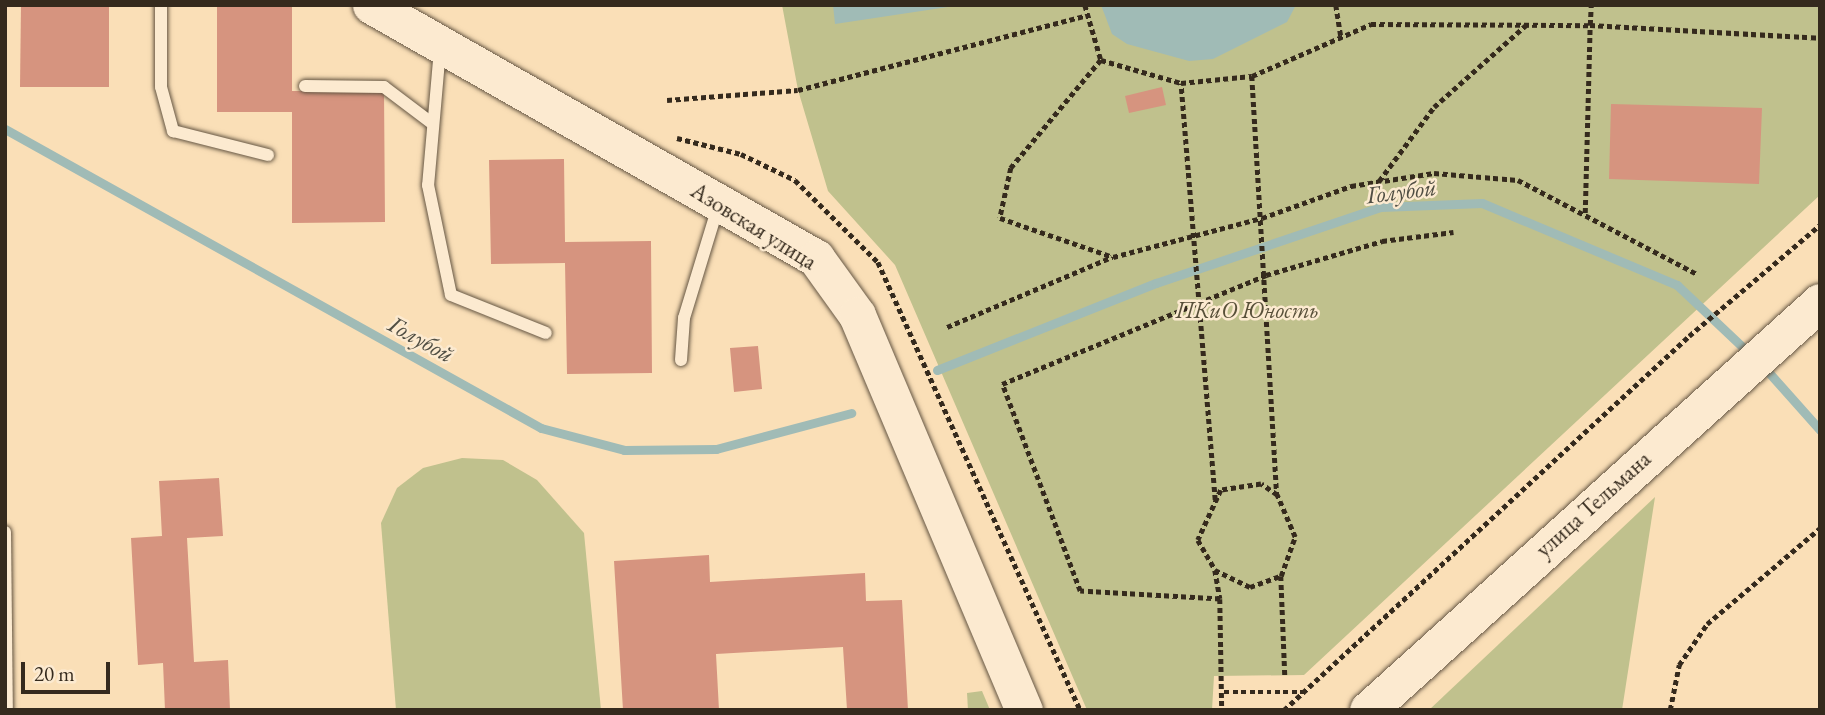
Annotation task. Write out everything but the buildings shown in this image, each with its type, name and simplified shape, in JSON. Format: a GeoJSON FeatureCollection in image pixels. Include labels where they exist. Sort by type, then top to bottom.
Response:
{"type":"FeatureCollection","features":[{"type":"Feature","properties":{"kind":"main road","name":"Азовская улица"},"geometry":{"type":"LineString","coordinates":[[371,5],[816,258],[857,315],[1024,710]]}},
{"type":"Feature","properties":{"kind":"main road","name":"улица Тельмана"},"geometry":{"type":"LineString","coordinates":[[1368,710],[1726,382],[1820,302]]}},
{"type":"Feature","properties":{"kind":"lane"},"geometry":{"type":"LineString","coordinates":[[161,5],[161,88],[173,131],[268,156]]}},
{"type":"Feature","properties":{"kind":"lane"},"geometry":{"type":"LineString","coordinates":[[440,45],[428,184],[451,295],[546,333]]}},
{"type":"Feature","properties":{"kind":"lane"},"geometry":{"type":"LineString","coordinates":[[305,86],[384,88],[433,124]]}},
{"type":"Feature","properties":{"kind":"lane"},"geometry":{"type":"LineString","coordinates":[[681,360],[684,318],[719,203]]}},
{"type":"Feature","properties":{"kind":"lane"},"geometry":{"type":"LineString","coordinates":[[5,532],[7,710]]}},
{"type":"Feature","properties":{"kind":"path"},"geometry":{"type":"LineString","coordinates":[[1084,5],[1084,16],[1101,60]]}},
{"type":"Feature","properties":{"kind":"path"},"geometry":{"type":"LineString","coordinates":[[1336,5],[1341,38]]}},
{"type":"Feature","properties":{"kind":"path"},"geometry":{"type":"LineString","coordinates":[[1584,213],[1591,5]]}},
{"type":"Feature","properties":{"kind":"path"},"geometry":{"type":"LineString","coordinates":[[667,100],[798,90],[1084,16]]}},
{"type":"Feature","properties":{"kind":"path"},"geometry":{"type":"LineString","coordinates":[[1101,60],[1181,83],[1252,76],[1371,24],[1590,24],[1820,38]]}},
{"type":"Feature","properties":{"kind":"path"},"geometry":{"type":"LineString","coordinates":[[1378,182],[1434,107],[1527,24]]}},
{"type":"Feature","properties":{"kind":"path"},"geometry":{"type":"LineString","coordinates":[[1101,60],[1011,168],[1000,218],[1113,257]]}},
{"type":"Feature","properties":{"kind":"path"},"geometry":{"type":"LineString","coordinates":[[1252,76],[1266,275],[1277,495],[1295,537],[1281,576],[1285,675]]}},
{"type":"Feature","properties":{"kind":"path"},"geometry":{"type":"LineString","coordinates":[[1181,83],[1215,500]]}},
{"type":"Feature","properties":{"kind":"path"},"geometry":{"type":"LineString","coordinates":[[947,327],[1113,257],[1262,218],[1378,182],[1434,173],[1518,180],[1697,274]]}},
{"type":"Feature","properties":{"kind":"path"},"geometry":{"type":"LineString","coordinates":[[1283,710],[1689,335],[1820,225]]}},
{"type":"Feature","properties":{"kind":"path"},"geometry":{"type":"LineString","coordinates":[[1220,599],[1080,591],[1002,384],[1198,300],[1266,275],[1382,241],[1453,232]]}},
{"type":"Feature","properties":{"kind":"path"},"geometry":{"type":"LineString","coordinates":[[1222,710],[1224,692],[1220,599],[1215,570],[1198,540],[1221,490],[1261,484],[1277,495]]}},
{"type":"Feature","properties":{"kind":"path"},"geometry":{"type":"LineString","coordinates":[[1670,710],[1679,665],[1707,624],[1820,528]]}},
{"type":"Feature","properties":{"kind":"path"},"geometry":{"type":"LineString","coordinates":[[1215,570],[1250,587],[1281,576]]}},
{"type":"Feature","properties":{"kind":"path"},"geometry":{"type":"LineString","coordinates":[[1224,692],[1304,692]]}},
{"type":"Feature","properties":{"kind":"green space","name":"ПКиО Юность"},"geometry":{"type":"Polygon","coordinates":[[[782,5],[1820,5],[1820,195],[1304,675],[1214,676],[1212,710],[1087,710],[895,265],[828,191],[798,90],[782,5]]]}},
{"type":"Feature","properties":{"kind":"green space"},"geometry":{"type":"Polygon","coordinates":[[[462,458],[503,460],[537,480],[584,533],[601,710],[396,710],[381,523],[397,488],[423,468],[462,458]]]}},
{"type":"Feature","properties":{"kind":"green space"},"geometry":{"type":"Polygon","coordinates":[[[1655,497],[1622,710],[1429,710],[1655,497]]]}},
{"type":"Feature","properties":{"kind":"green space"},"geometry":{"type":"Polygon","coordinates":[[[982,691],[990,710],[968,710],[967,693],[982,691]]]}},
{"type":"Feature","properties":{"kind":"water"},"geometry":{"type":"Polygon","coordinates":[[[833,5],[961,5],[835,24],[833,5]]]}},
{"type":"Feature","properties":{"kind":"water"},"geometry":{"type":"Polygon","coordinates":[[[1101,5],[1296,5],[1287,22],[1213,59],[1189,61],[1127,44],[1112,34],[1101,5]]]}},
{"type":"Feature","properties":{"kind":"waterway","name":"Голубой"},"geometry":{"type":"LineString","coordinates":[[5,129],[541,428],[624,450],[716,449],[851,413]]}},
{"type":"Feature","properties":{"kind":"waterway","name":"Голубой"},"geometry":{"type":"LineString","coordinates":[[937,370],[1156,283],[1381,207],[1482,203],[1677,285],[1750,354]]}},
{"type":"Feature","properties":{"kind":"waterway","name":"Голубой"},"geometry":{"type":"LineString","coordinates":[[1763,366],[1820,430]]}}]}
